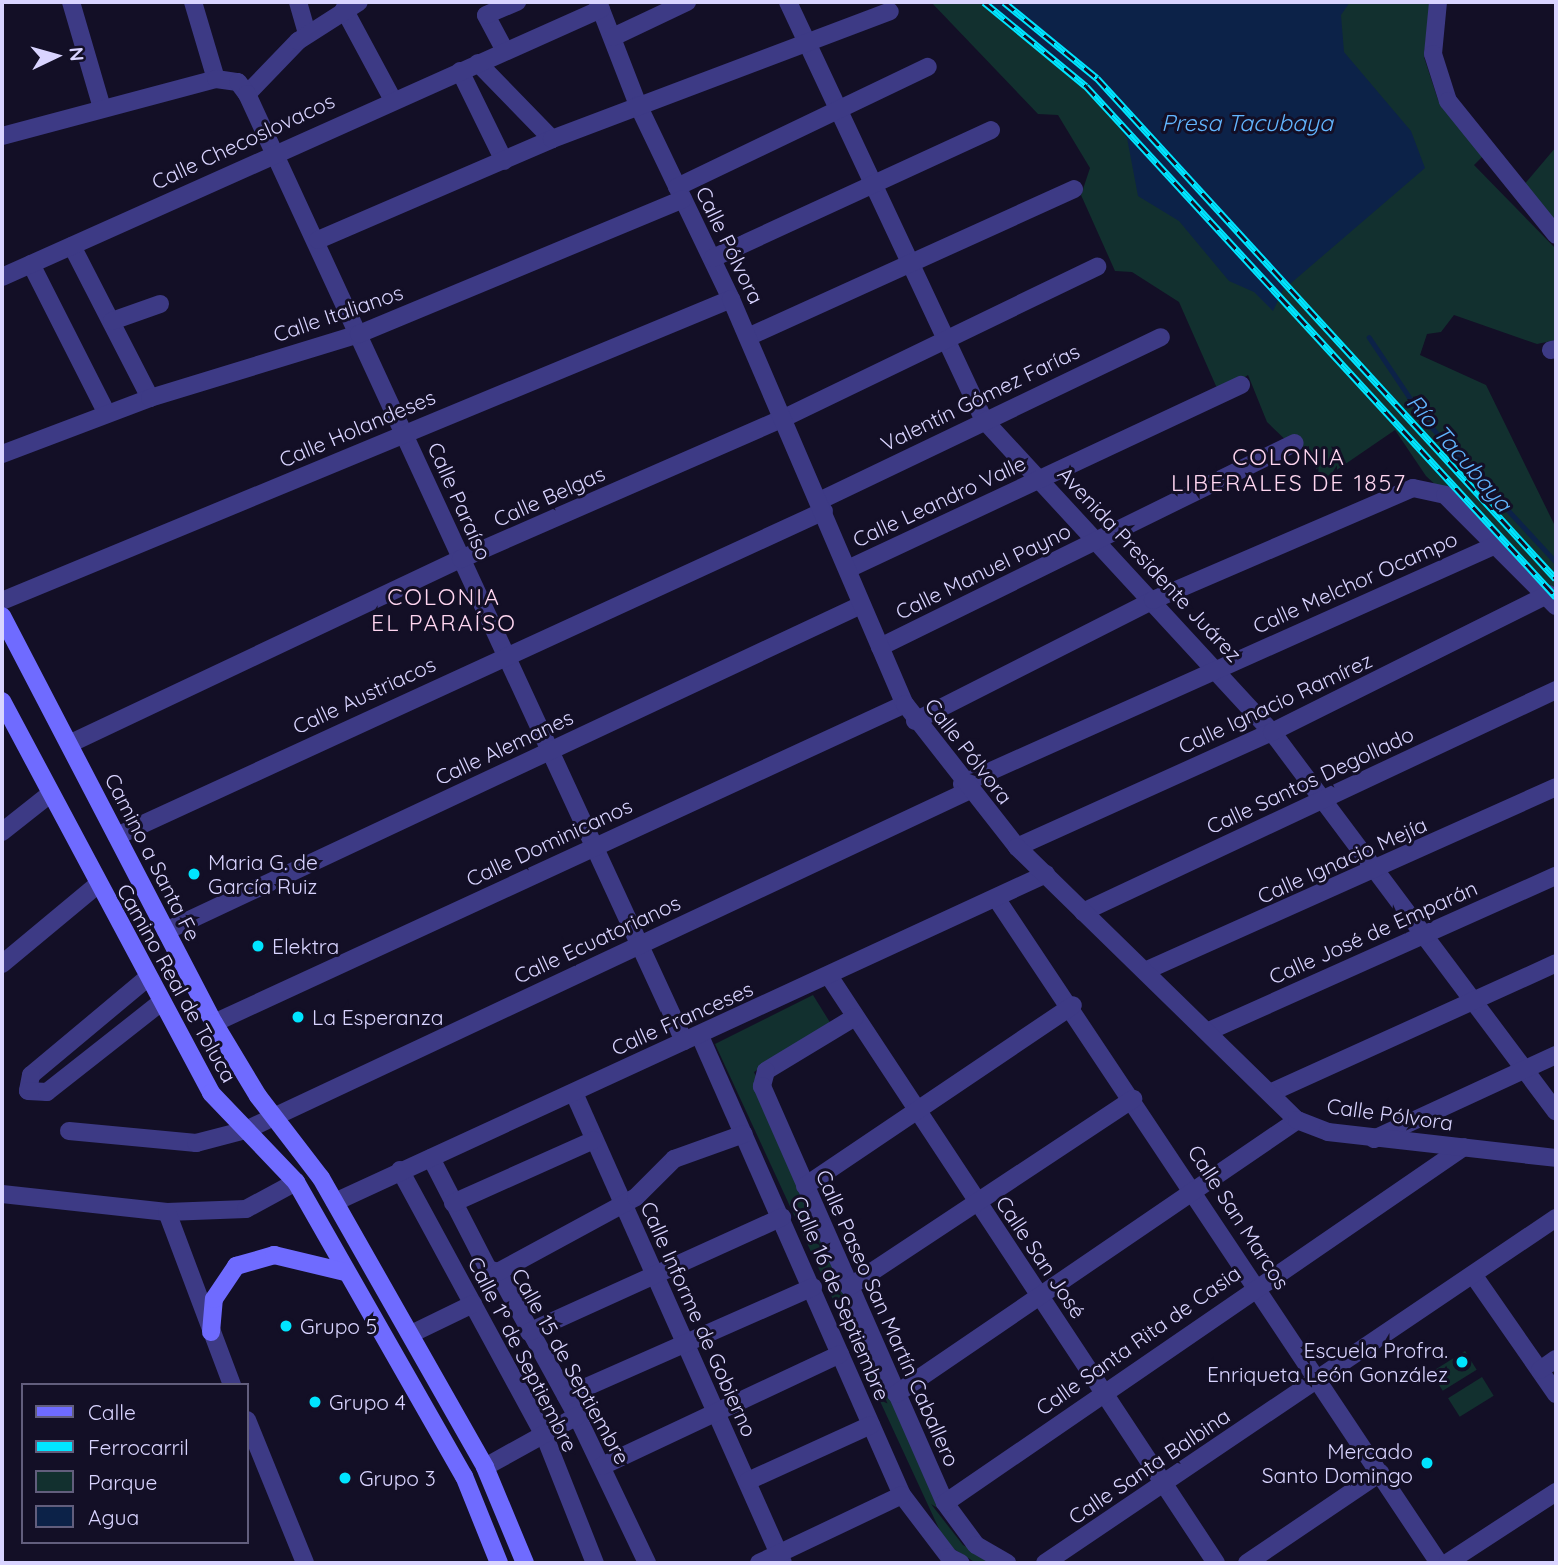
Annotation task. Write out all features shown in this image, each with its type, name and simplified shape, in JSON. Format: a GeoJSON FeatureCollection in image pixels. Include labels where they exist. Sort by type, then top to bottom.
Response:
{"type":"FeatureCollection","features":[{"type":"Feature","properties":{"kind":"main road","name":"Camino a Santa Fe"},"geometry":{"type":"LineString","coordinates":[[2,616],[214,1023],[272,1115]]}},
{"type":"Feature","properties":{"kind":"main road","name":"Camino Real de Toluca"},"geometry":{"type":"LineString","coordinates":[[2,702],[159,1004],[211,1093],[296,1182],[345,1272],[464,1476],[499,1563]]}},
{"type":"Feature","properties":{"kind":"main road"},"geometry":{"type":"LineString","coordinates":[[272,1115],[335,1202],[411,1334],[485,1467],[525,1563]]}},
{"type":"Feature","properties":{"kind":"main road"},"geometry":{"type":"LineString","coordinates":[[211,1332],[222,1280],[246,1262],[274,1255],[345,1272]]}},
{"type":"Feature","properties":{"kind":"street"},"geometry":{"type":"LineString","coordinates":[[71,2],[102,108]]}},
{"type":"Feature","properties":{"kind":"street"},"geometry":{"type":"LineString","coordinates":[[193,2],[216,79]]}},
{"type":"Feature","properties":{"kind":"street"},"geometry":{"type":"LineString","coordinates":[[298,2],[302,37]]}},
{"type":"Feature","properties":{"kind":"street"},"geometry":{"type":"LineString","coordinates":[[504,49],[485,15],[517,2]]}},
{"type":"Feature","properties":{"kind":"street"},"geometry":{"type":"LineString","coordinates":[[612,37],[687,2]]}},
{"type":"Feature","properties":{"kind":"street","name":"Avenida Presidente Juárez"},"geometry":{"type":"LineString","coordinates":[[788,2],[841,109],[943,337],[983,419],[1216,668],[1272,733],[1425,931],[1556,1112]]}},
{"type":"Feature","properties":{"kind":"street"},"geometry":{"type":"LineString","coordinates":[[1438,2],[1433,33],[1448,100],[1556,235]]}},
{"type":"Feature","properties":{"kind":"street"},"geometry":{"type":"LineString","coordinates":[[1433,33],[1449,2]]}},
{"type":"Feature","properties":{"kind":"street"},"geometry":{"type":"LineString","coordinates":[[2,136],[216,79],[238,82],[247,94],[302,37],[352,5],[392,98]]}},
{"type":"Feature","properties":{"kind":"street","name":"Calle Pólvora"},"geometry":{"type":"LineString","coordinates":[[599,5],[638,105],[713,258],[905,704],[965,788],[1017,847],[1209,1031],[1297,1120],[1374,1139],[1556,1158]]}},
{"type":"Feature","properties":{"kind":"street","name":"Calle Checoslovacos"},"geometry":{"type":"LineString","coordinates":[[2,277],[392,98],[478,63],[599,5]]}},
{"type":"Feature","properties":{"kind":"street"},"geometry":{"type":"LineString","coordinates":[[318,240],[552,139],[804,39],[890,11]]}},
{"type":"Feature","properties":{"kind":"street"},"geometry":{"type":"LineString","coordinates":[[478,63],[552,139]]}},
{"type":"Feature","properties":{"kind":"street","name":"Calle Italianos"},"geometry":{"type":"LineString","coordinates":[[2,454],[150,398],[359,334],[680,193],[928,66]]}},
{"type":"Feature","properties":{"kind":"street"},"geometry":{"type":"LineString","coordinates":[[460,71],[504,161]]}},
{"type":"Feature","properties":{"kind":"street","name":"Calle Paraíso"},"geometry":{"type":"LineString","coordinates":[[247,94],[318,240],[639,945],[692,1039]]}},
{"type":"Feature","properties":{"kind":"street"},"geometry":{"type":"LineString","coordinates":[[713,258],[991,130]]}},
{"type":"Feature","properties":{"kind":"street"},"geometry":{"type":"LineString","coordinates":[[748,337],[1073,188]]}},
{"type":"Feature","properties":{"kind":"street"},"geometry":{"type":"LineString","coordinates":[[72,246],[150,398]]}},
{"type":"Feature","properties":{"kind":"street"},"geometry":{"type":"LineString","coordinates":[[31,264],[107,414]]}},
{"type":"Feature","properties":{"kind":"street","name":"Calle Belgas"},"geometry":{"type":"LineString","coordinates":[[69,744],[461,559],[783,418],[943,337],[1097,267]]}},
{"type":"Feature","properties":{"kind":"street","name":"Calle Holandeses"},"geometry":{"type":"LineString","coordinates":[[2,601],[731,299]]}},
{"type":"Feature","properties":{"kind":"street"},"geometry":{"type":"LineString","coordinates":[[112,321],[160,304]]}},
{"type":"Feature","properties":{"kind":"street","name":"Valentín Gómez Farías"},"geometry":{"type":"LineString","coordinates":[[822,506],[983,419],[1161,337]]}},
{"type":"Feature","properties":{"kind":"street","name":"Calle Leandro Valle"},"geometry":{"type":"LineString","coordinates":[[848,569],[1241,385]]}},
{"type":"Feature","properties":{"kind":"street","name":"Calle Manuel Payno"},"geometry":{"type":"LineString","coordinates":[[880,646],[1099,541],[1294,443]]}},
{"type":"Feature","properties":{"kind":"street"},"geometry":{"type":"LineString","coordinates":[[915,721],[1153,600],[1413,488],[1445,495],[1553,600]]}},
{"type":"Feature","properties":{"kind":"street","name":"Calle Austriacos"},"geometry":{"type":"LineString","coordinates":[[117,836],[822,506]]}},
{"type":"Feature","properties":{"kind":"street","name":"Calle Melchor Ocampo"},"geometry":{"type":"LineString","coordinates":[[965,788],[1216,668],[1498,544]]}},
{"type":"Feature","properties":{"kind":"street","name":"Calle Ignacio Ramírez"},"geometry":{"type":"LineString","coordinates":[[1017,847],[1272,733],[1553,600]]}},
{"type":"Feature","properties":{"kind":"street","name":"Calle Alemanes"},"geometry":{"type":"LineString","coordinates":[[166,931],[862,605]]}},
{"type":"Feature","properties":{"kind":"street","name":"Calle Santos Degollado"},"geometry":{"type":"LineString","coordinates":[[1083,912],[1556,690]]}},
{"type":"Feature","properties":{"kind":"street","name":"Calle Dominicanos"},"geometry":{"type":"LineString","coordinates":[[214,1023],[905,704]]}},
{"type":"Feature","properties":{"kind":"street","name":"Calle Ignacio Mejía"},"geometry":{"type":"LineString","coordinates":[[1145,971],[1376,871],[1556,787]]}},
{"type":"Feature","properties":{"kind":"street","name":"Calle Ecuatorianos"},"geometry":{"type":"LineString","coordinates":[[69,1131],[196,1143],[246,1130],[272,1115],[639,945],[965,788]]}},
{"type":"Feature","properties":{"kind":"street"},"geometry":{"type":"LineString","coordinates":[[2,832],[50,794]]}},
{"type":"Feature","properties":{"kind":"street","name":"Calle Franceses"},"geometry":{"type":"LineString","coordinates":[[335,1202],[1046,874]]}},
{"type":"Feature","properties":{"kind":"street","name":"Calle José de Emparán"},"geometry":{"type":"LineString","coordinates":[[1209,1031],[1425,931],[1556,876]]}},
{"type":"Feature","properties":{"kind":"street"},"geometry":{"type":"LineString","coordinates":[[2,964],[97,885]]}},
{"type":"Feature","properties":{"kind":"street","name":"Calle San Marcos"},"geometry":{"type":"LineString","coordinates":[[996,898],[1073,1005],[1439,1563]]}},
{"type":"Feature","properties":{"kind":"street"},"geometry":{"type":"LineString","coordinates":[[1270,1093],[1556,963]]}},
{"type":"Feature","properties":{"kind":"street","name":"Calle San José"},"geometry":{"type":"LineString","coordinates":[[829,976],[913,1108],[1216,1563]]}},
{"type":"Feature","properties":{"kind":"street"},"geometry":{"type":"LineString","coordinates":[[146,979],[31,1075],[27,1091],[42,1095],[159,1004]]}},
{"type":"Feature","properties":{"kind":"street"},"geometry":{"type":"LineString","coordinates":[[805,1186],[913,1108],[1073,1005]]}},
{"type":"Feature","properties":{"kind":"street","name":"Calle Paseo San Martín Caballero"},"geometry":{"type":"LineString","coordinates":[[855,1017],[765,1071],[762,1086],[945,1503],[976,1545],[1007,1563]]}},
{"type":"Feature","properties":{"kind":"street","name":"Calle 16 de Septiembre"},"geometry":{"type":"LineString","coordinates":[[692,1039],[744,1134],[902,1495],[948,1561]]}},
{"type":"Feature","properties":{"kind":"street"},"geometry":{"type":"LineString","coordinates":[[1374,1139],[1556,1055]]}},
{"type":"Feature","properties":{"kind":"street","name":"Calle Informe de Gobierno"},"geometry":{"type":"LineString","coordinates":[[574,1093],[780,1558]]}},
{"type":"Feature","properties":{"kind":"street"},"geometry":{"type":"LineString","coordinates":[[849,1287],[1133,1099]]}},
{"type":"Feature","properties":{"kind":"street"},"geometry":{"type":"LineString","coordinates":[[896,1394],[1297,1120]]}},
{"type":"Feature","properties":{"kind":"street"},"geometry":{"type":"LineString","coordinates":[[498,1272],[622,1201],[636,1197],[674,1159],[744,1134]]}},
{"type":"Feature","properties":{"kind":"street"},"geometry":{"type":"LineString","coordinates":[[453,1203],[594,1140]]}},
{"type":"Feature","properties":{"kind":"street","name":"Calle Santa Rita de Casia"},"geometry":{"type":"LineString","coordinates":[[945,1503],[1256,1285],[1464,1147]]}},
{"type":"Feature","properties":{"kind":"street","name":"Calle 15 de Septiembre"},"geometry":{"type":"LineString","coordinates":[[431,1158],[488,1269],[498,1272],[577,1416],[646,1563]]}},
{"type":"Feature","properties":{"kind":"street","name":"Calle 1º de Septiembre"},"geometry":{"type":"LineString","coordinates":[[400,1170],[545,1437],[595,1563]]}},
{"type":"Feature","properties":{"kind":"street"},"geometry":{"type":"LineString","coordinates":[[2,1194],[167,1212],[258,1207],[296,1182]]}},
{"type":"Feature","properties":{"kind":"street"},"geometry":{"type":"LineString","coordinates":[[167,1212],[231,1383]]}},
{"type":"Feature","properties":{"kind":"street"},"geometry":{"type":"LineString","coordinates":[[529,1332],[782,1217]]}},
{"type":"Feature","properties":{"kind":"street","name":"Calle Santa Balbina"},"geometry":{"type":"LineString","coordinates":[[1045,1563],[1474,1276],[1556,1218]]}},
{"type":"Feature","properties":{"kind":"street"},"geometry":{"type":"LineString","coordinates":[[1474,1276],[1556,1394]]}},
{"type":"Feature","properties":{"kind":"street"},"geometry":{"type":"LineString","coordinates":[[566,1396],[813,1287]]}},
{"type":"Feature","properties":{"kind":"street"},"geometry":{"type":"LineString","coordinates":[[411,1334],[473,1304]]}},
{"type":"Feature","properties":{"kind":"street"},"geometry":{"type":"LineString","coordinates":[[602,1466],[716,1415],[840,1354]]}},
{"type":"Feature","properties":{"kind":"street"},"geometry":{"type":"LineString","coordinates":[[1540,1370],[1556,1359]]}},
{"type":"Feature","properties":{"kind":"street"},"geometry":{"type":"LineString","coordinates":[[485,1467],[545,1437],[577,1416]]}},
{"type":"Feature","properties":{"kind":"street"},"geometry":{"type":"LineString","coordinates":[[248,1422],[306,1563]]}},
{"type":"Feature","properties":{"kind":"street"},"geometry":{"type":"LineString","coordinates":[[748,1481],[871,1425]]}},
{"type":"Feature","properties":{"kind":"street"},"geometry":{"type":"LineString","coordinates":[[1247,1563],[1380,1473]]}},
{"type":"Feature","properties":{"kind":"street"},"geometry":{"type":"LineString","coordinates":[[1447,1563],[1556,1492]]}},
{"type":"Feature","properties":{"kind":"street"},"geometry":{"type":"LineString","coordinates":[[759,1563],[780,1558],[902,1495]]}},
{"type":"Feature","properties":{"kind":"green space"},"geometry":{"type":"Polygon","coordinates":[[[931,2],[1430,2],[1424,57],[1438,100],[1484,155],[1474,165],[1556,249],[1556,340],[1537,344],[1454,315],[1441,332],[1427,334],[1420,355],[1486,385],[1556,528],[1556,597],[1426,476],[1395,430],[1322,480],[1305,447],[1294,448],[1267,422],[1248,375],[1224,391],[1216,386],[1179,302],[1132,272],[1115,271],[1081,195],[1090,168],[1058,115],[1038,114],[931,2]]]}},
{"type":"Feature","properties":{"kind":"green space"},"geometry":{"type":"Polygon","coordinates":[[[1556,147],[1556,221],[1523,186],[1556,147]]]}},
{"type":"Feature","properties":{"kind":"green space"},"geometry":{"type":"Polygon","coordinates":[[[813,995],[831,1024],[754,1072],[877,1365],[947,1514],[931,1504],[963,1545],[996,1563],[976,1563],[946,1544],[715,1044],[813,995]]]}},
{"type":"Feature","properties":{"kind":"green space"},"geometry":{"type":"Polygon","coordinates":[[[1465,1351],[1477,1370],[1443,1391],[1431,1372],[1465,1351]]]}},
{"type":"Feature","properties":{"kind":"green space"},"geometry":{"type":"Polygon","coordinates":[[[1482,1377],[1494,1396],[1460,1417],[1448,1398],[1482,1377]]]}},
{"type":"Feature","properties":{"kind":"water","name":"Presa Tacubaya"},"geometry":{"type":"Polygon","coordinates":[[[979,2],[1350,2],[1341,15],[1344,52],[1411,131],[1425,168],[1283,290],[1273,311],[1254,292],[1229,281],[1179,221],[1138,196],[1127,138],[1090,86],[979,2]]]}},
{"type":"Feature","properties":{"kind":"waterway","name":"Río Tacubaya"},"geometry":{"type":"LineString","coordinates":[[1369,337],[1424,419],[1556,562]]}},
{"type":"Feature","properties":{"kind":"railway"},"geometry":{"type":"LineString","coordinates":[[984,2],[1086,86],[1556,597]]}},
{"type":"Feature","properties":{"kind":"railway"},"geometry":{"type":"LineString","coordinates":[[1004,2],[1097,78],[1556,579]]}},
{"type":"Feature","properties":{"kind":"place","name":"Maria G. de García Ruiz"},"geometry":{"type":"Point","coordinates":[194,874]}},
{"type":"Feature","properties":{"kind":"place","name":"Elektra"},"geometry":{"type":"Point","coordinates":[258,946]}},
{"type":"Feature","properties":{"kind":"place","name":"La Esperanza"},"geometry":{"type":"Point","coordinates":[298,1017]}},
{"type":"Feature","properties":{"kind":"place","name":"Grupo 5"},"geometry":{"type":"Point","coordinates":[286,1326]}},
{"type":"Feature","properties":{"kind":"place","name":"Escuela Profra. Enriqueta León González"},"geometry":{"type":"Point","coordinates":[1462,1362]}},
{"type":"Feature","properties":{"kind":"place","name":"Grupo 4"},"geometry":{"type":"Point","coordinates":[315,1402]}},
{"type":"Feature","properties":{"kind":"place","name":"Mercado Santo Domingo"},"geometry":{"type":"Point","coordinates":[1427,1463]}},
{"type":"Feature","properties":{"kind":"place","name":"Grupo 3"},"geometry":{"type":"Point","coordinates":[345,1478]}},
{"type":"Feature","properties":{"kind":"district","name":"COLONIA LIBERALES DE 1857"},"geometry":{"type":"Point","coordinates":[1289,470]}},
{"type":"Feature","properties":{"kind":"district","name":"COLONIA EL PARAÍSO"},"geometry":{"type":"Point","coordinates":[444,610]}}]}
